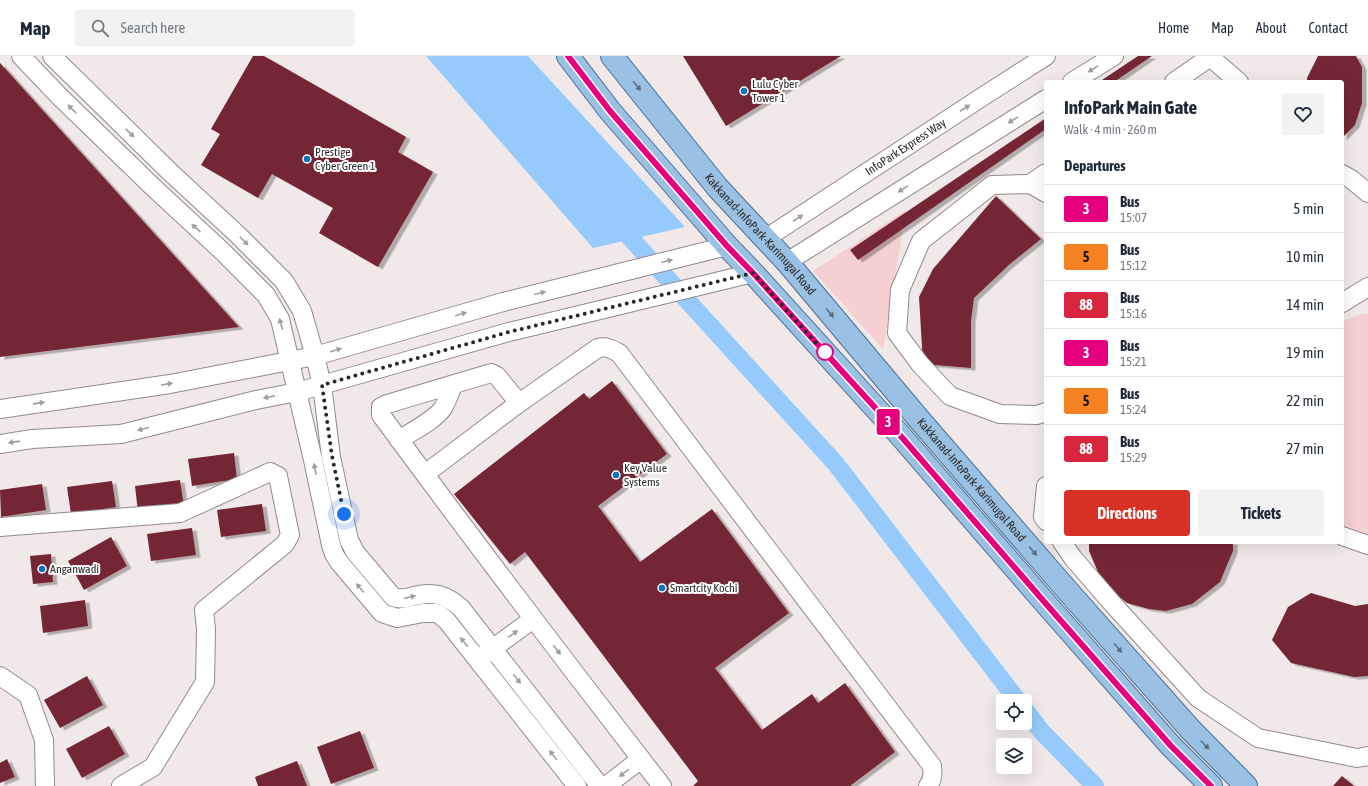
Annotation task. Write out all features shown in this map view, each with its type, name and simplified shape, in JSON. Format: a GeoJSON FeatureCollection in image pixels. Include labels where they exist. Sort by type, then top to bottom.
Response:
{"type":"FeatureCollection","features":[{"type":"Feature","properties":{"kind":"main road","name":"Kakkanad-InfoPark-Karimugal Road"},"geometry":{"type":"LineString","coordinates":[[568,56],[610,111],[727,246],[899,434],[1171,746],[1211,786]]}},
{"type":"Feature","properties":{"kind":"main road","name":"Kakkanad-InfoPark-Karimugal Road"},"geometry":{"type":"LineString","coordinates":[[612,56],[717,187],[787,262],[918,418],[1066,589],[1190,729],[1246,786]]}},
{"type":"Feature","properties":{"kind":"street"},"geometry":{"type":"LineString","coordinates":[[21,56],[94,130],[222,251],[266,295],[280,319],[331,546],[339,562],[382,613],[397,618],[423,613],[436,613],[447,621],[577,786]]}},
{"type":"Feature","properties":{"kind":"street"},"geometry":{"type":"LineString","coordinates":[[52,56],[284,281],[302,311],[315,356],[322,385],[332,456],[349,540],[355,552],[393,597],[398,599],[420,594],[440,595],[450,599],[461,608],[600,786]]}},
{"type":"Feature","properties":{"kind":"street","name":"InfoPark Express Way"},"geometry":{"type":"LineString","coordinates":[[766,239],[982,96],[1046,56]]}},
{"type":"Feature","properties":{"kind":"street"},"geometry":{"type":"LineString","coordinates":[[1075,80],[1114,56]]}},
{"type":"Feature","properties":{"kind":"street"},"geometry":{"type":"LineString","coordinates":[[1177,80],[1210,57],[1237,80]]}},
{"type":"Feature","properties":{"kind":"street"},"geometry":{"type":"LineString","coordinates":[[787,262],[1044,100]]}},
{"type":"Feature","properties":{"kind":"street"},"geometry":{"type":"LineString","coordinates":[[94,130],[109,112]]}},
{"type":"Feature","properties":{"kind":"street"},"geometry":{"type":"LineString","coordinates":[[1030,184],[1044,174]]}},
{"type":"Feature","properties":{"kind":"street"},"geometry":{"type":"LineString","coordinates":[[1344,175],[1368,193]]}},
{"type":"Feature","properties":{"kind":"street"},"geometry":{"type":"LineString","coordinates":[[1044,192],[1030,184],[992,185],[921,241],[900,290],[897,333],[920,364],[950,396],[1000,414],[1037,414],[1044,412]]}},
{"type":"Feature","properties":{"kind":"street"},"geometry":{"type":"LineString","coordinates":[[0,409],[170,384],[290,362],[503,302],[727,246]]}},
{"type":"Feature","properties":{"kind":"street"},"geometry":{"type":"LineString","coordinates":[[0,444],[32,439],[121,434],[256,400],[297,392],[509,332],[753,273]]}},
{"type":"Feature","properties":{"kind":"street"},"geometry":{"type":"LineString","coordinates":[[1344,302],[1368,287]]}},
{"type":"Feature","properties":{"kind":"street"},"geometry":{"type":"LineString","coordinates":[[424,474],[519,403],[598,348],[604,347],[619,353],[932,766],[933,773],[931,783],[928,786]]}},
{"type":"Feature","properties":{"kind":"street"},"geometry":{"type":"LineString","coordinates":[[519,403],[496,376],[491,373],[387,404],[381,407],[381,415],[533,619],[662,786]]}},
{"type":"Feature","properties":{"kind":"street"},"geometry":{"type":"LineString","coordinates":[[399,440],[433,418],[442,409],[449,396],[452,385]]}},
{"type":"Feature","properties":{"kind":"street"},"geometry":{"type":"LineString","coordinates":[[0,527],[180,513],[270,472],[278,476],[290,536],[285,544],[204,610],[206,628],[205,682],[153,767],[121,786]]}},
{"type":"Feature","properties":{"kind":"street"},"geometry":{"type":"LineString","coordinates":[[1044,507],[1044,518]]}},
{"type":"Feature","properties":{"kind":"street"},"geometry":{"type":"LineString","coordinates":[[1344,537],[1368,545]]}},
{"type":"Feature","properties":{"kind":"street"},"geometry":{"type":"LineString","coordinates":[[1064,544],[1111,602],[1198,698],[1258,738],[1357,758],[1368,756]]}},
{"type":"Feature","properties":{"kind":"street"},"geometry":{"type":"LineString","coordinates":[[478,659],[533,619]]}},
{"type":"Feature","properties":{"kind":"street"},"geometry":{"type":"LineString","coordinates":[[0,676],[28,695],[44,740],[45,786]]}},
{"type":"Feature","properties":{"kind":"street"},"geometry":{"type":"LineString","coordinates":[[606,786],[641,759]]}},
{"type":"Feature","properties":{"kind":"shaded area"},"geometry":{"type":"Polygon","coordinates":[[[906,210],[883,349],[813,271],[906,210]]]}},
{"type":"Feature","properties":{"kind":"shaded area"},"geometry":{"type":"Polygon","coordinates":[[[1361,314],[1368,314],[1368,541],[1344,535],[1344,321],[1361,314]]]}},
{"type":"Feature","properties":{"kind":"water"},"geometry":{"type":"Polygon","coordinates":[[[426,56],[528,56],[685,227],[593,248],[426,56]]]}},
{"type":"Feature","properties":{"kind":"building","name":"Prestige Cyber Green 1"},"geometry":{"type":"Polygon","coordinates":[[[253,56],[264,56],[406,137],[398,152],[433,172],[378,267],[319,233],[333,208],[272,174],[258,198],[201,165],[220,134],[211,129],[253,56]]]}},
{"type":"Feature","properties":{"kind":"building","name":"Lulu Cyber Tower 1"},"geometry":{"type":"Polygon","coordinates":[[[683,56],[841,56],[726,126],[683,56]]]}},
{"type":"Feature","properties":{"kind":"building"},"geometry":{"type":"Polygon","coordinates":[[[1138,56],[1152,56],[1117,80],[1102,80],[1138,56]]]}},
{"type":"Feature","properties":{"kind":"building"},"geometry":{"type":"Polygon","coordinates":[[[1318,56],[1356,56],[1362,67],[1362,103],[1355,125],[1344,136],[1344,80],[1307,80],[1318,56]]]}},
{"type":"Feature","properties":{"kind":"building"},"geometry":{"type":"Polygon","coordinates":[[[0,63],[239,327],[0,357],[0,63]]]}},
{"type":"Feature","properties":{"kind":"building"},"geometry":{"type":"Polygon","coordinates":[[[1044,119],[1044,130],[858,260],[850,250],[1044,119]]]}},
{"type":"Feature","properties":{"kind":"building"},"geometry":{"type":"Polygon","coordinates":[[[996,196],[1041,239],[1010,264],[974,298],[971,321],[971,368],[923,364],[919,297],[933,269],[996,196]]]}},
{"type":"Feature","properties":{"kind":"building","name":"Smartcity Kochi"},"geometry":{"type":"Polygon","coordinates":[[[612,381],[667,454],[598,506],[640,562],[712,509],[789,613],[715,668],[762,730],[812,694],[818,703],[845,683],[895,752],[850,786],[693,786],[698,781],[525,552],[510,564],[454,494],[584,393],[589,399],[612,381]]]}},
{"type":"Feature","properties":{"kind":"building"},"geometry":{"type":"Polygon","coordinates":[[[234,453],[237,479],[192,486],[188,459],[234,453]]]}},
{"type":"Feature","properties":{"kind":"building"},"geometry":{"type":"Polygon","coordinates":[[[180,480],[184,506],[138,512],[135,486],[180,480]]]}},
{"type":"Feature","properties":{"kind":"building"},"geometry":{"type":"Polygon","coordinates":[[[112,481],[116,507],[71,514],[67,487],[112,481]]]}},
{"type":"Feature","properties":{"kind":"building"},"geometry":{"type":"Polygon","coordinates":[[[42,484],[46,510],[1,517],[0,490],[42,484]]]}},
{"type":"Feature","properties":{"kind":"building"},"geometry":{"type":"Polygon","coordinates":[[[262,504],[266,531],[221,537],[217,510],[262,504]]]}},
{"type":"Feature","properties":{"kind":"building"},"geometry":{"type":"Polygon","coordinates":[[[192,528],[196,555],[151,561],[147,534],[192,528]]]}},
{"type":"Feature","properties":{"kind":"building"},"geometry":{"type":"Polygon","coordinates":[[[111,537],[127,566],[84,590],[68,561],[111,537]]]}},
{"type":"Feature","properties":{"kind":"building"},"geometry":{"type":"Polygon","coordinates":[[[1089,544],[1233,544],[1233,551],[1220,582],[1192,604],[1166,611],[1149,609],[1127,603],[1103,584],[1089,551],[1089,544]]]}},
{"type":"Feature","properties":{"kind":"building","name":"Anganwadi"},"geometry":{"type":"Polygon","coordinates":[[[51,554],[53,582],[33,584],[30,556],[51,554]]]}},
{"type":"Feature","properties":{"kind":"building"},"geometry":{"type":"Polygon","coordinates":[[[1311,593],[1355,606],[1368,604],[1368,676],[1354,677],[1291,663],[1272,640],[1288,607],[1311,593]]]}},
{"type":"Feature","properties":{"kind":"building"},"geometry":{"type":"Polygon","coordinates":[[[85,600],[88,626],[43,633],[40,606],[85,600]]]}},
{"type":"Feature","properties":{"kind":"building"},"geometry":{"type":"Polygon","coordinates":[[[87,676],[103,705],[60,728],[44,700],[87,676]]]}},
{"type":"Feature","properties":{"kind":"building"},"geometry":{"type":"Polygon","coordinates":[[[109,726],[125,754],[82,778],[66,749],[109,726]]]}},
{"type":"Feature","properties":{"kind":"building"},"geometry":{"type":"Polygon","coordinates":[[[360,731],[374,768],[331,784],[317,747],[360,731]]]}},
{"type":"Feature","properties":{"kind":"building"},"geometry":{"type":"Polygon","coordinates":[[[7,759],[15,777],[0,783],[0,763],[7,759]]]}},
{"type":"Feature","properties":{"kind":"building"},"geometry":{"type":"Polygon","coordinates":[[[297,761],[307,786],[258,786],[255,777],[297,761]]]}},
{"type":"Feature","properties":{"kind":"building"},"geometry":{"type":"Polygon","coordinates":[[[1342,776],[1354,786],[1333,786],[1342,776]]]}},
{"type":"Feature","properties":{"kind":"waterway"},"geometry":{"type":"LineString","coordinates":[[615,221],[836,464],[1013,694]]}},
{"type":"Feature","properties":{"kind":"waterway"},"geometry":{"type":"LineString","coordinates":[[1032,719],[1041,731],[1095,786]]}},
{"type":"Feature","properties":{"kind":"bus line","name":"3"},"geometry":{"type":"LineString","coordinates":[[568,56],[610,111],[727,246],[899,434],[1171,746],[1211,786]]}},
{"type":"Feature","properties":{"kind":"place","name":"Lulu Cyber Tower 1"},"geometry":{"type":"Point","coordinates":[744,91]}},
{"type":"Feature","properties":{"kind":"place","name":"Prestige Cyber Green 1"},"geometry":{"type":"Point","coordinates":[307,159]}},
{"type":"Feature","properties":{"kind":"place","name":"Key Value Systems"},"geometry":{"type":"Point","coordinates":[616,475]}},
{"type":"Feature","properties":{"kind":"place","name":"Anganwadi"},"geometry":{"type":"Point","coordinates":[42,569]}},
{"type":"Feature","properties":{"kind":"place","name":"Smartcity Kochi"},"geometry":{"type":"Point","coordinates":[662,588]}},
{"type":"Feature","properties":{"kind":"route"},"geometry":{"type":"LineString","coordinates":[[344,514],[332,456],[322,385],[509,332],[753,273],[826,354],[825,352]]}}]}
